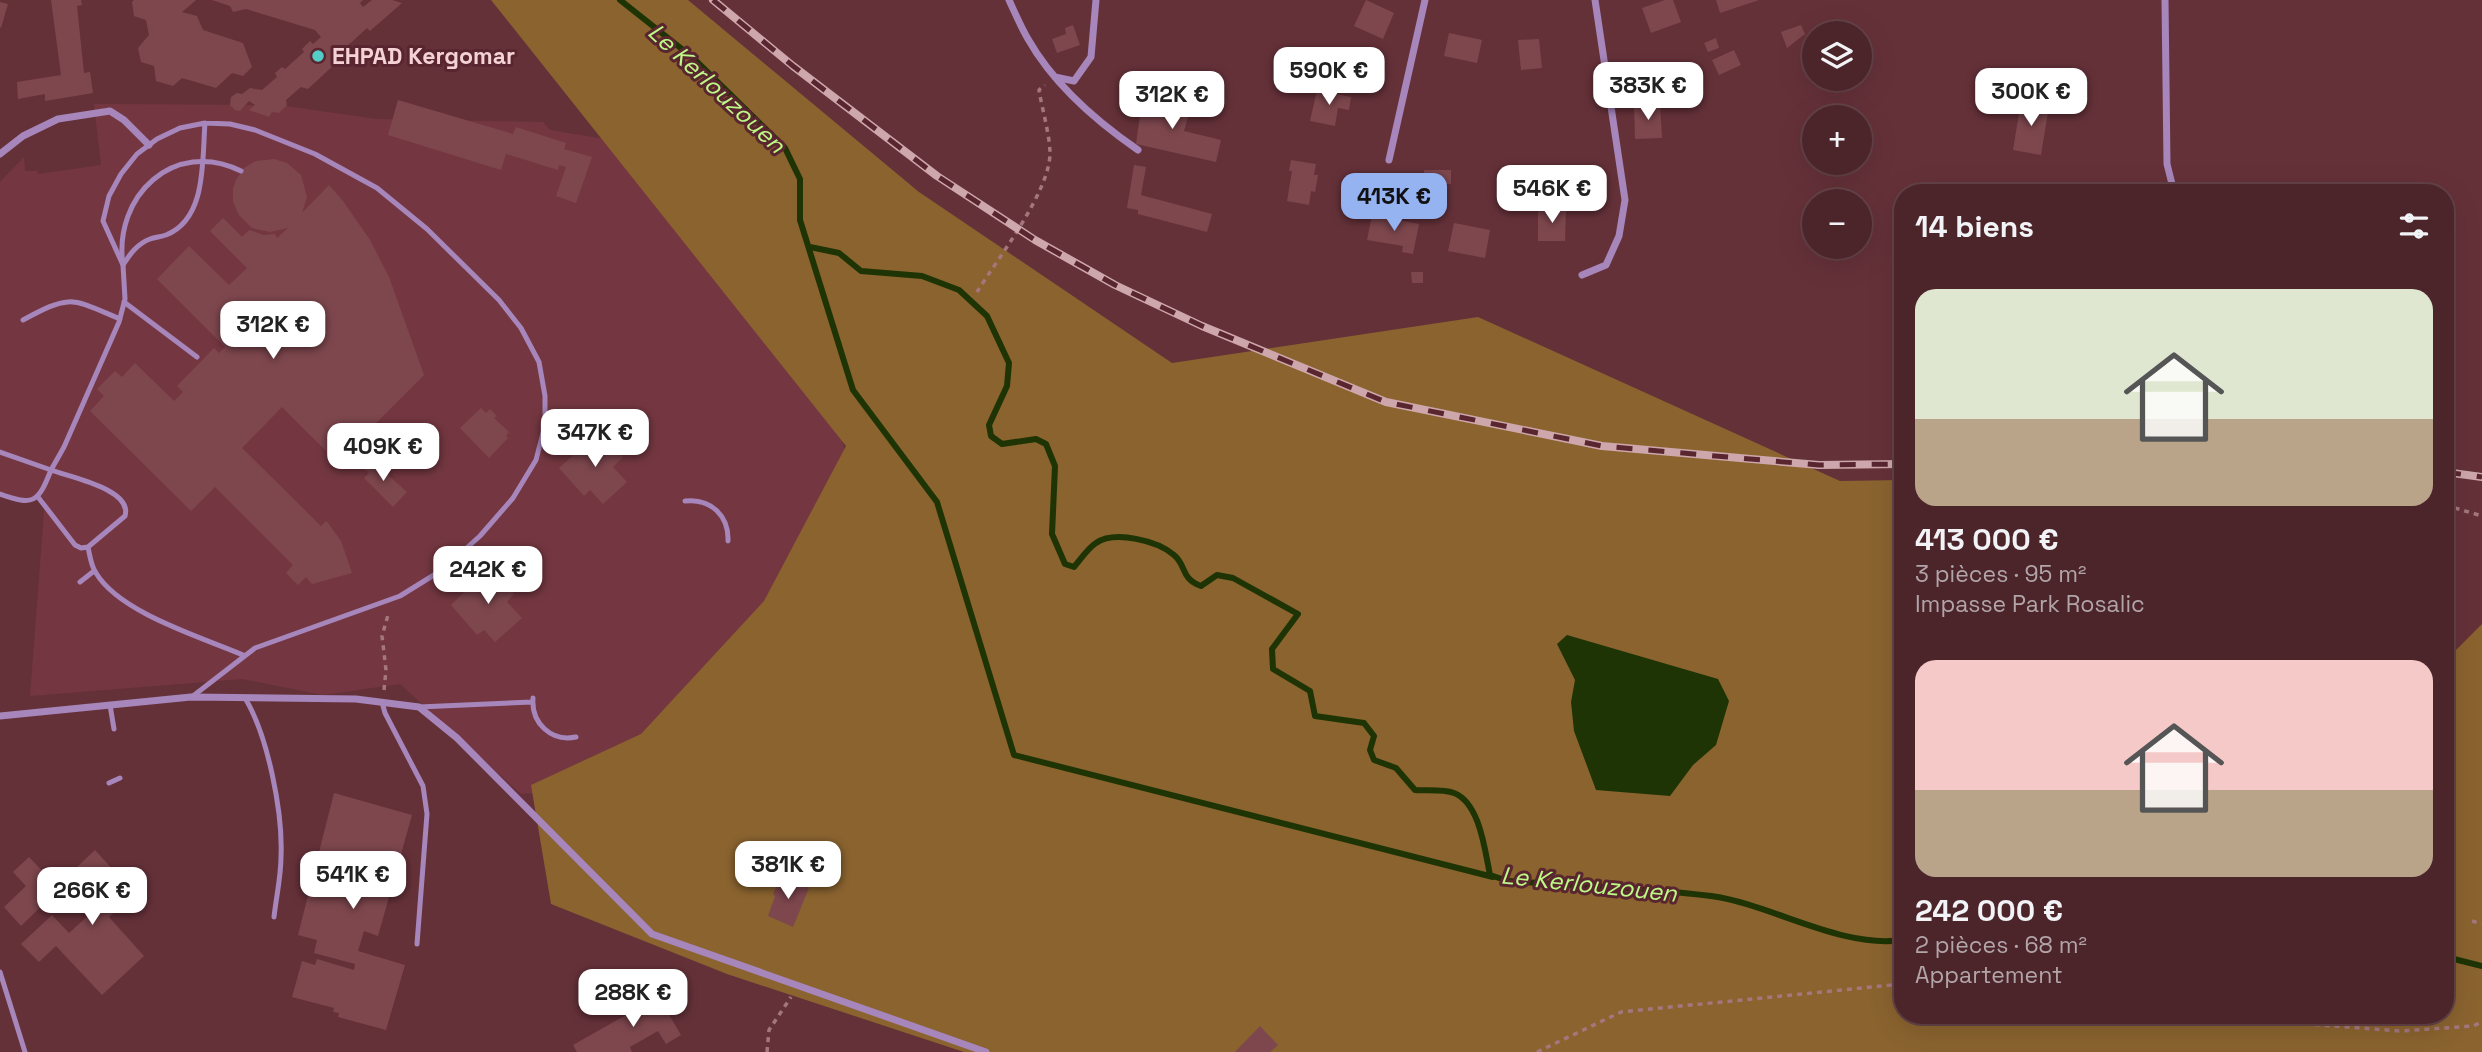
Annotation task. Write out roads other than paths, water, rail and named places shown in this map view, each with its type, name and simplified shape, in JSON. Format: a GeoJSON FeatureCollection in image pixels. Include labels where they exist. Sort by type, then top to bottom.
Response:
{"type":"FeatureCollection","features":[{"type":"Feature","properties":{"kind":"street"},"geometry":{"type":"LineString","coordinates":[[1009,0],[1028,40],[1055,77],[1102,125],[1138,150]]}},
{"type":"Feature","properties":{"kind":"street"},"geometry":{"type":"LineString","coordinates":[[1055,77],[1074,81],[1091,57],[1096,0]]}},
{"type":"Feature","properties":{"kind":"street"},"geometry":{"type":"LineString","coordinates":[[1389,160],[1425,0]]}},
{"type":"Feature","properties":{"kind":"street"},"geometry":{"type":"LineString","coordinates":[[1581,275],[1606,265],[1619,236],[1625,201],[1595,0]]}},
{"type":"Feature","properties":{"kind":"street"},"geometry":{"type":"LineString","coordinates":[[2165,0],[2167,164],[2172,184]]}},
{"type":"Feature","properties":{"kind":"street"},"geometry":{"type":"LineString","coordinates":[[0,154],[23,136],[58,119],[110,111],[124,120],[149,145]]}},
{"type":"Feature","properties":{"kind":"street"},"geometry":{"type":"LineString","coordinates":[[0,716],[191,697],[356,699],[419,707],[457,738],[652,934],[986,1052]]}},
{"type":"Feature","properties":{"kind":"lane"},"geometry":{"type":"LineString","coordinates":[[122,265],[134,249],[150,239],[165,236],[181,227],[191,210],[200,190],[205,123]]}},
{"type":"Feature","properties":{"kind":"lane"},"geometry":{"type":"LineString","coordinates":[[122,265],[103,221],[109,196],[121,174],[137,154],[180,128],[205,123],[230,124],[255,130],[315,154],[377,188],[427,229],[499,300],[521,328],[539,362],[545,396],[545,425],[536,460],[513,498],[480,536],[442,570],[393,598],[255,648],[191,697]]}},
{"type":"Feature","properties":{"kind":"lane"},"geometry":{"type":"LineString","coordinates":[[0,494],[24,501],[38,497],[64,447],[120,319],[124,302],[121,241],[126,217],[133,202],[155,178],[185,164],[218,163],[241,171]]}},
{"type":"Feature","properties":{"kind":"lane"},"geometry":{"type":"LineString","coordinates":[[23,320],[66,300],[120,319]]}},
{"type":"Feature","properties":{"kind":"lane"},"geometry":{"type":"LineString","coordinates":[[124,302],[197,357]]}},
{"type":"Feature","properties":{"kind":"lane"},"geometry":{"type":"LineString","coordinates":[[0,452],[108,489],[125,503],[127,510],[125,516],[88,547],[75,545],[38,497]]}},
{"type":"Feature","properties":{"kind":"lane"},"geometry":{"type":"LineString","coordinates":[[685,501],[696,500],[714,507],[726,522],[728,541]]}},
{"type":"Feature","properties":{"kind":"lane"},"geometry":{"type":"LineString","coordinates":[[88,547],[94,571],[104,584],[142,613],[243,655]]}},
{"type":"Feature","properties":{"kind":"lane"},"geometry":{"type":"LineString","coordinates":[[80,582],[94,571]]}},
{"type":"Feature","properties":{"kind":"lane"},"geometry":{"type":"LineString","coordinates":[[246,698],[269,761],[279,818],[281,858],[274,918]]}},
{"type":"Feature","properties":{"kind":"lane"},"geometry":{"type":"LineString","coordinates":[[419,707],[532,700],[533,712],[542,728],[559,737],[576,737]]}},
{"type":"Feature","properties":{"kind":"lane"},"geometry":{"type":"LineString","coordinates":[[382,702],[385,713],[423,786],[426,805],[427,832],[418,944]]}},
{"type":"Feature","properties":{"kind":"lane"},"geometry":{"type":"LineString","coordinates":[[110,705],[114,729]]}},
{"type":"Feature","properties":{"kind":"lane"},"geometry":{"type":"LineString","coordinates":[[109,783],[120,778]]}},
{"type":"Feature","properties":{"kind":"lane"},"geometry":{"type":"LineString","coordinates":[[0,972],[25,1052]]}},
{"type":"Feature","properties":{"kind":"waterway"},"geometry":{"type":"LineString","coordinates":[[620,0],[692,57],[785,148],[800,179],[800,220],[853,390],[937,502],[1014,755],[1493,877]]}},
{"type":"Feature","properties":{"kind":"waterway","name":"Le Kerlouzouen"},"geometry":{"type":"LineString","coordinates":[[810,247],[839,253],[861,271],[922,276],[959,290],[987,316],[1009,363],[1007,386],[989,425],[991,436],[1002,444],[1036,439],[1046,444],[1055,466],[1052,534],[1065,564],[1074,567],[1090,548],[1104,539],[1136,539],[1158,545],[1174,555],[1194,583],[1201,586],[1217,575],[1233,578],[1298,614],[1272,649],[1273,669],[1310,691],[1315,716],[1364,723],[1374,736],[1370,750],[1374,760],[1396,768],[1415,790],[1450,792],[1463,798],[1480,829],[1490,875],[1508,881],[1711,896],[1855,938],[1894,940]]}},
{"type":"Feature","properties":{"kind":"waterway","name":"Le Kerlouzouen"},"geometry":{"type":"LineString","coordinates":[[2454,959],[2482,966]]}},
{"type":"Feature","properties":{"kind":"railway"},"geometry":{"type":"LineString","coordinates":[[713,0],[793,66],[937,176],[1035,240],[1115,285],[1202,326],[1386,402],[1602,446],[1819,465],[1894,464]]}},
{"type":"Feature","properties":{"kind":"railway"},"geometry":{"type":"LineString","coordinates":[[2454,473],[2482,477]]}},
{"type":"Feature","properties":{"kind":"place","name":"EHPAD Kergomar"},"geometry":{"type":"Point","coordinates":[318,56]}}]}
